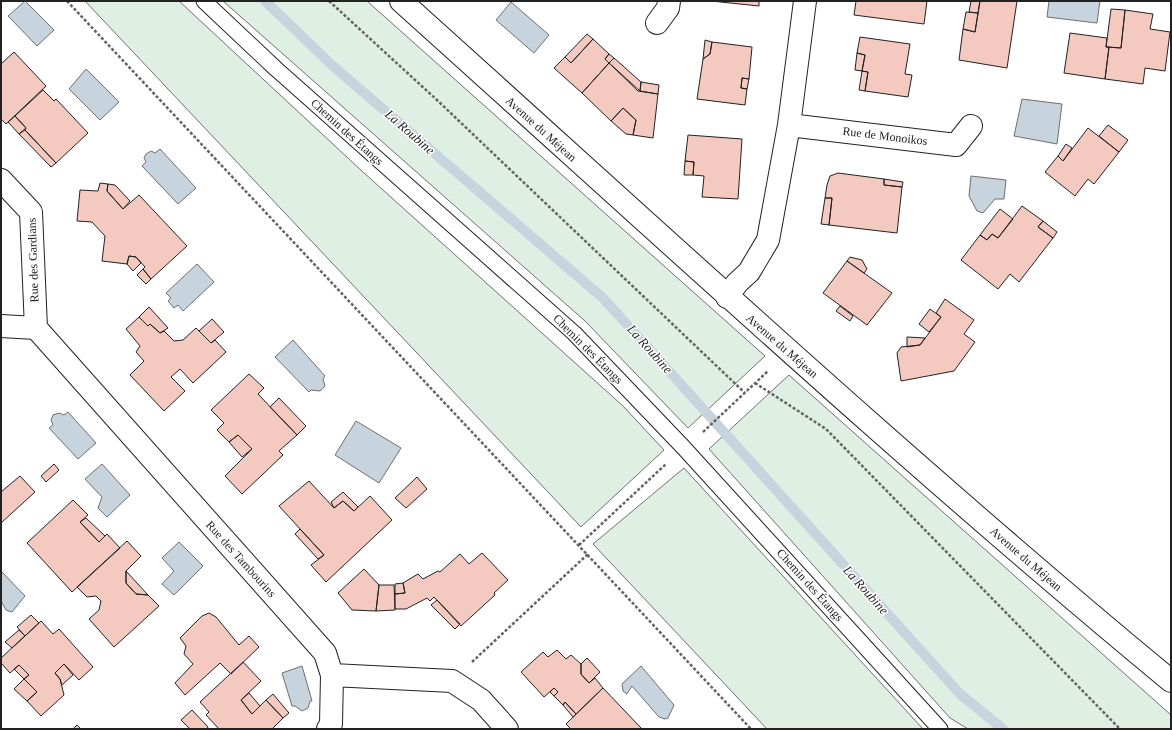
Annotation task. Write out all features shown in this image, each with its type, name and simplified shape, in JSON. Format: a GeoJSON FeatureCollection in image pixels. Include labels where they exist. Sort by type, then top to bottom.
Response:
{"type":"FeatureCollection","features":[{"type":"Feature","properties":{"kind":"street","name":"Avenue du Méjean"},"geometry":{"type":"LineString","coordinates":[[401,1],[789,352],[1080,606],[1171,681]]}},
{"type":"Feature","properties":{"kind":"street"},"geometry":{"type":"LineString","coordinates":[[657,23],[668,8],[669,1]]}},
{"type":"Feature","properties":{"kind":"street"},"geometry":{"type":"LineString","coordinates":[[727,297],[737,283],[749,272],[768,240],[789,126],[805,1]]}},
{"type":"Feature","properties":{"kind":"street","name":"Rue de Monoikos"},"geometry":{"type":"LineString","coordinates":[[789,126],[956,145],[971,126]]}},
{"type":"Feature","properties":{"kind":"street","name":"Rue des Gardians"},"geometry":{"type":"LineString","coordinates":[[1,180],[32,212],[36,328]]}},
{"type":"Feature","properties":{"kind":"street"},"geometry":{"type":"LineString","coordinates":[[1,326],[36,328]]}},
{"type":"Feature","properties":{"kind":"street","name":"Rue des Tambourins"},"geometry":{"type":"LineString","coordinates":[[36,328],[326,653],[332,675],[331,724],[328,729]]}},
{"type":"Feature","properties":{"kind":"street"},"geometry":{"type":"LineString","coordinates":[[332,675],[452,681],[481,700],[508,729]]}},
{"type":"Feature","properties":{"kind":"lane","name":"Chemin des Étangs"},"geometry":{"type":"LineString","coordinates":[[204,1],[275,68],[574,333],[684,448],[940,729]]}},
{"type":"Feature","properties":{"kind":"path"},"geometry":{"type":"LineString","coordinates":[[67,1],[751,729]]}},
{"type":"Feature","properties":{"kind":"path"},"geometry":{"type":"LineString","coordinates":[[329,1],[438,101],[745,393]]}},
{"type":"Feature","properties":{"kind":"path"},"geometry":{"type":"LineString","coordinates":[[697,438],[724,411],[789,352]]}},
{"type":"Feature","properties":{"kind":"path"},"geometry":{"type":"LineString","coordinates":[[755,383],[826,429],[1120,729]]}},
{"type":"Feature","properties":{"kind":"path"},"geometry":{"type":"LineString","coordinates":[[579,545],[666,464]]}},
{"type":"Feature","properties":{"kind":"path"},"geometry":{"type":"LineString","coordinates":[[452,681],[588,554]]}},
{"type":"Feature","properties":{"kind":"green space"},"geometry":{"type":"Polygon","coordinates":[[[85,1],[179,1],[363,172],[623,406],[664,450],[581,527],[85,1]]]}},
{"type":"Feature","properties":{"kind":"green space"},"geometry":{"type":"Polygon","coordinates":[[[223,1],[367,1],[765,356],[688,428],[585,321],[223,1]]]}},
{"type":"Feature","properties":{"kind":"green space"},"geometry":{"type":"Polygon","coordinates":[[[789,375],[1171,715],[1171,729],[968,729],[950,718],[709,449],[789,375]]]}},
{"type":"Feature","properties":{"kind":"green space"},"geometry":{"type":"Polygon","coordinates":[[[684,468],[923,729],[767,729],[593,544],[684,468]]]}},
{"type":"Feature","properties":{"kind":"shaded area"},"geometry":{"type":"Polygon","coordinates":[[[25,1],[54,30],[37,46],[8,16],[25,1]]]}},
{"type":"Feature","properties":{"kind":"shaded area"},"geometry":{"type":"Polygon","coordinates":[[[1049,1],[1100,1],[1097,23],[1047,17],[1049,1]]]}},
{"type":"Feature","properties":{"kind":"shaded area"},"geometry":{"type":"Polygon","coordinates":[[[511,2],[549,35],[534,53],[496,20],[511,2]]]}},
{"type":"Feature","properties":{"kind":"shaded area"},"geometry":{"type":"Polygon","coordinates":[[[86,69],[119,102],[100,120],[69,89],[86,69]]]}},
{"type":"Feature","properties":{"kind":"shaded area"},"geometry":{"type":"Polygon","coordinates":[[[1022,99],[1062,104],[1057,144],[1014,136],[1022,99]]]}},
{"type":"Feature","properties":{"kind":"shaded area"},"geometry":{"type":"Polygon","coordinates":[[[160,149],[196,188],[178,204],[142,166],[146,162],[144,158],[146,154],[151,151],[155,153],[160,149]]]}},
{"type":"Feature","properties":{"kind":"shaded area"},"geometry":{"type":"Polygon","coordinates":[[[971,176],[1006,180],[1004,199],[995,199],[983,213],[977,211],[969,196],[971,176]]]}},
{"type":"Feature","properties":{"kind":"shaded area"},"geometry":{"type":"Polygon","coordinates":[[[197,264],[214,282],[183,311],[178,305],[174,308],[168,301],[171,298],[166,293],[197,264]]]}},
{"type":"Feature","properties":{"kind":"shaded area"},"geometry":{"type":"Polygon","coordinates":[[[293,340],[325,376],[323,379],[325,386],[320,391],[311,390],[309,392],[275,357],[293,340]]]}},
{"type":"Feature","properties":{"kind":"shaded area"},"geometry":{"type":"Polygon","coordinates":[[[68,412],[96,443],[78,459],[49,428],[53,425],[51,420],[53,415],[59,413],[64,415],[68,412]]]}},
{"type":"Feature","properties":{"kind":"shaded area"},"geometry":{"type":"Polygon","coordinates":[[[356,421],[401,448],[379,483],[335,455],[356,421]]]}},
{"type":"Feature","properties":{"kind":"shaded area"},"geometry":{"type":"Polygon","coordinates":[[[102,464],[130,495],[107,517],[98,508],[102,497],[85,479],[102,464]]]}},
{"type":"Feature","properties":{"kind":"shaded area"},"geometry":{"type":"Polygon","coordinates":[[[179,542],[203,566],[174,595],[162,584],[174,571],[162,558],[179,542]]]}},
{"type":"Feature","properties":{"kind":"shaded area"},"geometry":{"type":"Polygon","coordinates":[[[1,571],[25,596],[12,612],[6,610],[1,601],[1,571]]]}},
{"type":"Feature","properties":{"kind":"shaded area"},"geometry":{"type":"Polygon","coordinates":[[[302,666],[312,701],[310,701],[308,708],[302,711],[295,706],[292,706],[282,673],[302,666]]]}},
{"type":"Feature","properties":{"kind":"shaded area"},"geometry":{"type":"Polygon","coordinates":[[[641,666],[674,705],[668,718],[665,719],[659,717],[632,686],[627,694],[623,691],[622,684],[641,666]]]}},
{"type":"Feature","properties":{"kind":"building"},"geometry":{"type":"Polygon","coordinates":[[[711,1],[759,1],[759,6],[711,1]]]}},
{"type":"Feature","properties":{"kind":"building"},"geometry":{"type":"Polygon","coordinates":[[[856,1],[927,1],[924,24],[854,15],[856,1]]]}},
{"type":"Feature","properties":{"kind":"building"},"geometry":{"type":"Polygon","coordinates":[[[971,1],[980,1],[978,13],[969,12],[971,1]]]}},
{"type":"Feature","properties":{"kind":"building"},"geometry":{"type":"Polygon","coordinates":[[[980,1],[1017,1],[1007,68],[959,60],[963,29],[975,32],[980,1]]]}},
{"type":"Feature","properties":{"kind":"building"},"geometry":{"type":"Polygon","coordinates":[[[1111,9],[1125,10],[1121,48],[1106,47],[1111,9]]]}},
{"type":"Feature","properties":{"kind":"building"},"geometry":{"type":"Polygon","coordinates":[[[1125,10],[1153,14],[1150,29],[1170,32],[1165,71],[1145,68],[1143,84],[1105,79],[1109,47],[1121,48],[1125,10]]]}},
{"type":"Feature","properties":{"kind":"building"},"geometry":{"type":"Polygon","coordinates":[[[966,12],[978,13],[975,32],[963,29],[966,12]]]}},
{"type":"Feature","properties":{"kind":"building"},"geometry":{"type":"Polygon","coordinates":[[[1070,33],[1107,38],[1106,47],[1109,47],[1105,79],[1064,73],[1070,33]]]}},
{"type":"Feature","properties":{"kind":"building"},"geometry":{"type":"Polygon","coordinates":[[[587,34],[593,39],[571,63],[565,57],[587,34]]]}},
{"type":"Feature","properties":{"kind":"building"},"geometry":{"type":"Polygon","coordinates":[[[860,37],[910,44],[905,74],[912,75],[908,97],[865,91],[868,72],[862,71],[865,55],[857,53],[860,37]]]}},
{"type":"Feature","properties":{"kind":"building"},"geometry":{"type":"Polygon","coordinates":[[[593,39],[609,54],[605,59],[609,63],[582,93],[554,68],[565,57],[571,63],[593,39]]]}},
{"type":"Feature","properties":{"kind":"building"},"geometry":{"type":"Polygon","coordinates":[[[705,40],[712,42],[710,54],[703,59],[705,40]]]}},
{"type":"Feature","properties":{"kind":"building"},"geometry":{"type":"Polygon","coordinates":[[[712,42],[752,47],[749,79],[742,78],[741,88],[747,89],[745,105],[697,99],[703,59],[710,54],[712,42]]]}},
{"type":"Feature","properties":{"kind":"building"},"geometry":{"type":"Polygon","coordinates":[[[14,52],[46,86],[6,124],[1,119],[1,64],[14,52]]]}},
{"type":"Feature","properties":{"kind":"building"},"geometry":{"type":"Polygon","coordinates":[[[857,53],[865,55],[862,71],[855,70],[857,53]]]}},
{"type":"Feature","properties":{"kind":"building"},"geometry":{"type":"Polygon","coordinates":[[[609,54],[614,58],[609,63],[605,59],[609,54]]]}},
{"type":"Feature","properties":{"kind":"building"},"geometry":{"type":"Polygon","coordinates":[[[614,58],[641,82],[640,91],[609,63],[614,58]]]}},
{"type":"Feature","properties":{"kind":"building"},"geometry":{"type":"Polygon","coordinates":[[[609,63],[638,91],[658,94],[653,138],[633,135],[636,120],[623,108],[611,121],[582,93],[609,63]]]}},
{"type":"Feature","properties":{"kind":"building"},"geometry":{"type":"Polygon","coordinates":[[[862,71],[868,72],[865,91],[859,90],[862,71]]]}},
{"type":"Feature","properties":{"kind":"building"},"geometry":{"type":"Polygon","coordinates":[[[742,78],[749,79],[747,89],[741,88],[742,78]]]}},
{"type":"Feature","properties":{"kind":"building"},"geometry":{"type":"Polygon","coordinates":[[[641,82],[659,85],[658,94],[640,91],[641,82]]]}},
{"type":"Feature","properties":{"kind":"building"},"geometry":{"type":"Polygon","coordinates":[[[43,90],[54,101],[56,99],[88,133],[56,163],[25,130],[26,128],[15,116],[43,90]]]}},
{"type":"Feature","properties":{"kind":"building"},"geometry":{"type":"Polygon","coordinates":[[[623,108],[636,120],[633,135],[626,134],[611,121],[623,108]]]}},
{"type":"Feature","properties":{"kind":"building"},"geometry":{"type":"Polygon","coordinates":[[[15,116],[26,128],[19,134],[8,122],[15,116]]]}},
{"type":"Feature","properties":{"kind":"building"},"geometry":{"type":"Polygon","coordinates":[[[1108,125],[1128,140],[1119,152],[1099,136],[1108,125]]]}},
{"type":"Feature","properties":{"kind":"building"},"geometry":{"type":"Polygon","coordinates":[[[1088,128],[1119,152],[1094,184],[1088,179],[1075,196],[1045,172],[1058,156],[1063,161],[1088,128]]]}},
{"type":"Feature","properties":{"kind":"building"},"geometry":{"type":"Polygon","coordinates":[[[25,130],[56,163],[51,167],[19,134],[25,130]]]}},
{"type":"Feature","properties":{"kind":"building"},"geometry":{"type":"Polygon","coordinates":[[[688,135],[742,139],[738,199],[702,197],[704,176],[693,175],[694,162],[685,161],[688,135]]]}},
{"type":"Feature","properties":{"kind":"building"},"geometry":{"type":"Polygon","coordinates":[[[1066,144],[1072,148],[1063,161],[1058,156],[1066,144]]]}},
{"type":"Feature","properties":{"kind":"building"},"geometry":{"type":"Polygon","coordinates":[[[685,161],[694,162],[693,175],[684,175],[685,161]]]}},
{"type":"Feature","properties":{"kind":"building"},"geometry":{"type":"Polygon","coordinates":[[[838,173],[884,179],[884,185],[902,187],[897,233],[829,225],[832,198],[825,198],[827,185],[830,176],[838,173]]]}},
{"type":"Feature","properties":{"kind":"building"},"geometry":{"type":"Polygon","coordinates":[[[884,179],[903,182],[902,187],[884,185],[884,179]]]}},
{"type":"Feature","properties":{"kind":"building"},"geometry":{"type":"Polygon","coordinates":[[[100,183],[108,184],[107,191],[123,209],[139,195],[187,246],[151,279],[143,269],[145,267],[136,257],[129,256],[127,264],[102,261],[105,236],[92,222],[77,221],[80,190],[98,191],[100,183]]]}},
{"type":"Feature","properties":{"kind":"building"},"geometry":{"type":"Polygon","coordinates":[[[108,184],[115,185],[130,201],[123,209],[107,191],[108,184]]]}},
{"type":"Feature","properties":{"kind":"building"},"geometry":{"type":"Polygon","coordinates":[[[825,198],[832,198],[829,225],[821,224],[825,198]]]}},
{"type":"Feature","properties":{"kind":"building"},"geometry":{"type":"Polygon","coordinates":[[[1022,206],[1043,221],[1038,227],[1053,238],[1019,282],[1010,274],[998,289],[961,260],[980,235],[987,240],[992,234],[998,238],[1022,206]]]}},
{"type":"Feature","properties":{"kind":"building"},"geometry":{"type":"Polygon","coordinates":[[[1000,209],[1013,219],[998,238],[992,234],[987,240],[980,235],[1000,209]]]}},
{"type":"Feature","properties":{"kind":"building"},"geometry":{"type":"Polygon","coordinates":[[[1043,221],[1057,232],[1053,238],[1038,227],[1043,221]]]}},
{"type":"Feature","properties":{"kind":"building"},"geometry":{"type":"Polygon","coordinates":[[[129,256],[136,257],[141,263],[133,271],[127,264],[129,256]]]}},
{"type":"Feature","properties":{"kind":"building"},"geometry":{"type":"Polygon","coordinates":[[[850,257],[862,260],[867,269],[864,273],[847,261],[850,257]]]}},
{"type":"Feature","properties":{"kind":"building"},"geometry":{"type":"Polygon","coordinates":[[[847,261],[892,293],[867,325],[823,293],[847,261]]]}},
{"type":"Feature","properties":{"kind":"building"},"geometry":{"type":"Polygon","coordinates":[[[143,269],[151,279],[146,284],[137,275],[143,269]]]}},
{"type":"Feature","properties":{"kind":"building"},"geometry":{"type":"Polygon","coordinates":[[[945,299],[974,320],[964,334],[975,342],[954,371],[901,381],[897,353],[901,347],[920,345],[941,317],[936,313],[945,299]]]}},
{"type":"Feature","properties":{"kind":"building"},"geometry":{"type":"Polygon","coordinates":[[[840,306],[853,316],[850,321],[836,311],[840,306]]]}},
{"type":"Feature","properties":{"kind":"building"},"geometry":{"type":"Polygon","coordinates":[[[149,307],[168,328],[160,333],[150,324],[148,326],[139,317],[149,307]]]}},
{"type":"Feature","properties":{"kind":"building"},"geometry":{"type":"Polygon","coordinates":[[[930,309],[941,317],[929,332],[919,324],[930,309]]]}},
{"type":"Feature","properties":{"kind":"building"},"geometry":{"type":"Polygon","coordinates":[[[139,317],[148,326],[150,324],[160,333],[164,331],[174,341],[183,340],[196,328],[211,343],[215,340],[226,352],[193,383],[180,369],[171,377],[185,391],[164,411],[130,375],[144,361],[136,352],[140,346],[126,329],[139,317]]]}},
{"type":"Feature","properties":{"kind":"building"},"geometry":{"type":"Polygon","coordinates":[[[212,319],[224,332],[211,343],[199,331],[212,319]]]}},
{"type":"Feature","properties":{"kind":"building"},"geometry":{"type":"Polygon","coordinates":[[[907,337],[925,338],[920,345],[907,347],[907,337]]]}},
{"type":"Feature","properties":{"kind":"building"},"geometry":{"type":"Polygon","coordinates":[[[249,374],[264,388],[258,394],[297,435],[279,451],[283,455],[242,494],[225,476],[252,449],[238,435],[229,442],[217,430],[224,423],[211,410],[249,374]]]}},
{"type":"Feature","properties":{"kind":"building"},"geometry":{"type":"Polygon","coordinates":[[[279,398],[306,426],[297,435],[270,407],[279,398]]]}},
{"type":"Feature","properties":{"kind":"building"},"geometry":{"type":"Polygon","coordinates":[[[238,435],[252,449],[242,457],[229,442],[238,435]]]}},
{"type":"Feature","properties":{"kind":"building"},"geometry":{"type":"Polygon","coordinates":[[[54,464],[59,470],[46,482],[41,476],[54,464]]]}},
{"type":"Feature","properties":{"kind":"building"},"geometry":{"type":"Polygon","coordinates":[[[20,476],[35,492],[1,523],[1,492],[20,476]]]}},
{"type":"Feature","properties":{"kind":"building"},"geometry":{"type":"Polygon","coordinates":[[[417,477],[427,489],[406,508],[395,498],[417,477]]]}},
{"type":"Feature","properties":{"kind":"building"},"geometry":{"type":"Polygon","coordinates":[[[309,481],[334,508],[343,501],[354,511],[370,496],[392,520],[326,582],[311,565],[324,555],[279,506],[309,481]]]}},
{"type":"Feature","properties":{"kind":"building"},"geometry":{"type":"Polygon","coordinates":[[[343,492],[358,507],[354,511],[343,501],[334,508],[331,502],[343,492]]]}},
{"type":"Feature","properties":{"kind":"building"},"geometry":{"type":"Polygon","coordinates":[[[73,500],[88,515],[80,522],[99,542],[107,534],[120,548],[72,592],[27,543],[73,500]]]}},
{"type":"Feature","properties":{"kind":"building"},"geometry":{"type":"Polygon","coordinates":[[[86,518],[105,536],[99,542],[80,522],[86,518]]]}},
{"type":"Feature","properties":{"kind":"building"},"geometry":{"type":"Polygon","coordinates":[[[300,529],[324,555],[318,559],[295,534],[300,529]]]}},
{"type":"Feature","properties":{"kind":"building"},"geometry":{"type":"Polygon","coordinates":[[[127,541],[141,556],[126,571],[126,583],[136,594],[148,595],[159,606],[114,647],[89,619],[99,610],[101,601],[96,596],[87,597],[77,587],[127,541]]]}},
{"type":"Feature","properties":{"kind":"building"},"geometry":{"type":"Polygon","coordinates":[[[482,553],[508,580],[494,593],[495,595],[461,626],[434,597],[430,601],[427,598],[406,609],[395,609],[395,594],[405,593],[403,583],[418,574],[423,579],[438,571],[440,572],[460,554],[469,564],[482,553]]]}},
{"type":"Feature","properties":{"kind":"building"},"geometry":{"type":"Polygon","coordinates":[[[364,569],[379,585],[376,611],[352,610],[338,593],[364,569]]]}},
{"type":"Feature","properties":{"kind":"building"},"geometry":{"type":"Polygon","coordinates":[[[126,571],[148,595],[136,594],[126,583],[126,571]]]}},
{"type":"Feature","properties":{"kind":"building"},"geometry":{"type":"Polygon","coordinates":[[[403,583],[405,593],[395,594],[395,584],[403,583]]]}},
{"type":"Feature","properties":{"kind":"building"},"geometry":{"type":"Polygon","coordinates":[[[379,585],[394,585],[395,610],[376,611],[379,585]]]}},
{"type":"Feature","properties":{"kind":"building"},"geometry":{"type":"Polygon","coordinates":[[[437,600],[460,624],[455,629],[431,605],[437,600]]]}},
{"type":"Feature","properties":{"kind":"building"},"geometry":{"type":"Polygon","coordinates":[[[209,613],[216,617],[239,645],[249,636],[259,647],[231,674],[220,663],[185,695],[175,683],[193,664],[184,654],[186,646],[180,638],[202,616],[209,613]]]}},
{"type":"Feature","properties":{"kind":"building"},"geometry":{"type":"Polygon","coordinates":[[[31,615],[39,623],[25,636],[17,627],[31,615]]]}},
{"type":"Feature","properties":{"kind":"building"},"geometry":{"type":"Polygon","coordinates":[[[41,621],[53,634],[59,629],[93,667],[79,680],[64,664],[55,673],[60,679],[64,695],[41,716],[27,701],[37,692],[24,679],[29,675],[19,665],[10,673],[1,663],[1,658],[41,621]]]}},
{"type":"Feature","properties":{"kind":"building"},"geometry":{"type":"Polygon","coordinates":[[[19,630],[25,636],[12,648],[5,642],[19,630]]]}},
{"type":"Feature","properties":{"kind":"building"},"geometry":{"type":"Polygon","coordinates":[[[557,650],[566,659],[571,655],[581,664],[581,674],[589,683],[595,678],[603,688],[576,714],[565,702],[563,705],[554,696],[558,692],[554,688],[544,697],[521,672],[543,652],[548,657],[557,650]]]}},
{"type":"Feature","properties":{"kind":"building"},"geometry":{"type":"Polygon","coordinates":[[[587,658],[600,672],[589,683],[581,674],[581,664],[587,658]]]}},
{"type":"Feature","properties":{"kind":"building"},"geometry":{"type":"Polygon","coordinates":[[[243,662],[261,681],[241,700],[252,714],[266,700],[283,718],[272,729],[219,729],[206,715],[209,712],[200,702],[243,662]]]}},
{"type":"Feature","properties":{"kind":"building"},"geometry":{"type":"Polygon","coordinates":[[[64,664],[73,675],[62,685],[60,679],[55,673],[64,664]]]}},
{"type":"Feature","properties":{"kind":"building"},"geometry":{"type":"Polygon","coordinates":[[[19,665],[29,675],[24,679],[14,669],[19,665]]]}},
{"type":"Feature","properties":{"kind":"building"},"geometry":{"type":"Polygon","coordinates":[[[24,679],[37,692],[27,701],[14,689],[24,679]]]}},
{"type":"Feature","properties":{"kind":"building"},"geometry":{"type":"Polygon","coordinates":[[[554,688],[558,692],[554,696],[550,692],[554,688]]]}},
{"type":"Feature","properties":{"kind":"building"},"geometry":{"type":"Polygon","coordinates":[[[603,688],[642,729],[571,729],[566,724],[603,688]]]}},
{"type":"Feature","properties":{"kind":"building"},"geometry":{"type":"Polygon","coordinates":[[[249,693],[260,706],[252,714],[241,700],[249,693]]]}},
{"type":"Feature","properties":{"kind":"building"},"geometry":{"type":"Polygon","coordinates":[[[273,694],[289,713],[283,718],[266,700],[273,694]]]}},
{"type":"Feature","properties":{"kind":"building"},"geometry":{"type":"Polygon","coordinates":[[[565,702],[576,714],[573,717],[563,705],[565,702]]]}},
{"type":"Feature","properties":{"kind":"building"},"geometry":{"type":"Polygon","coordinates":[[[192,710],[208,727],[207,729],[190,729],[181,720],[192,710]]]}},
{"type":"Feature","properties":{"kind":"building"},"geometry":{"type":"Polygon","coordinates":[[[77,725],[81,729],[73,729],[77,725]]]}},
{"type":"Feature","properties":{"kind":"waterway","name":"La Roubine"},"geometry":{"type":"LineString","coordinates":[[265,1],[334,67],[603,298],[960,694],[1003,729]]}}]}
